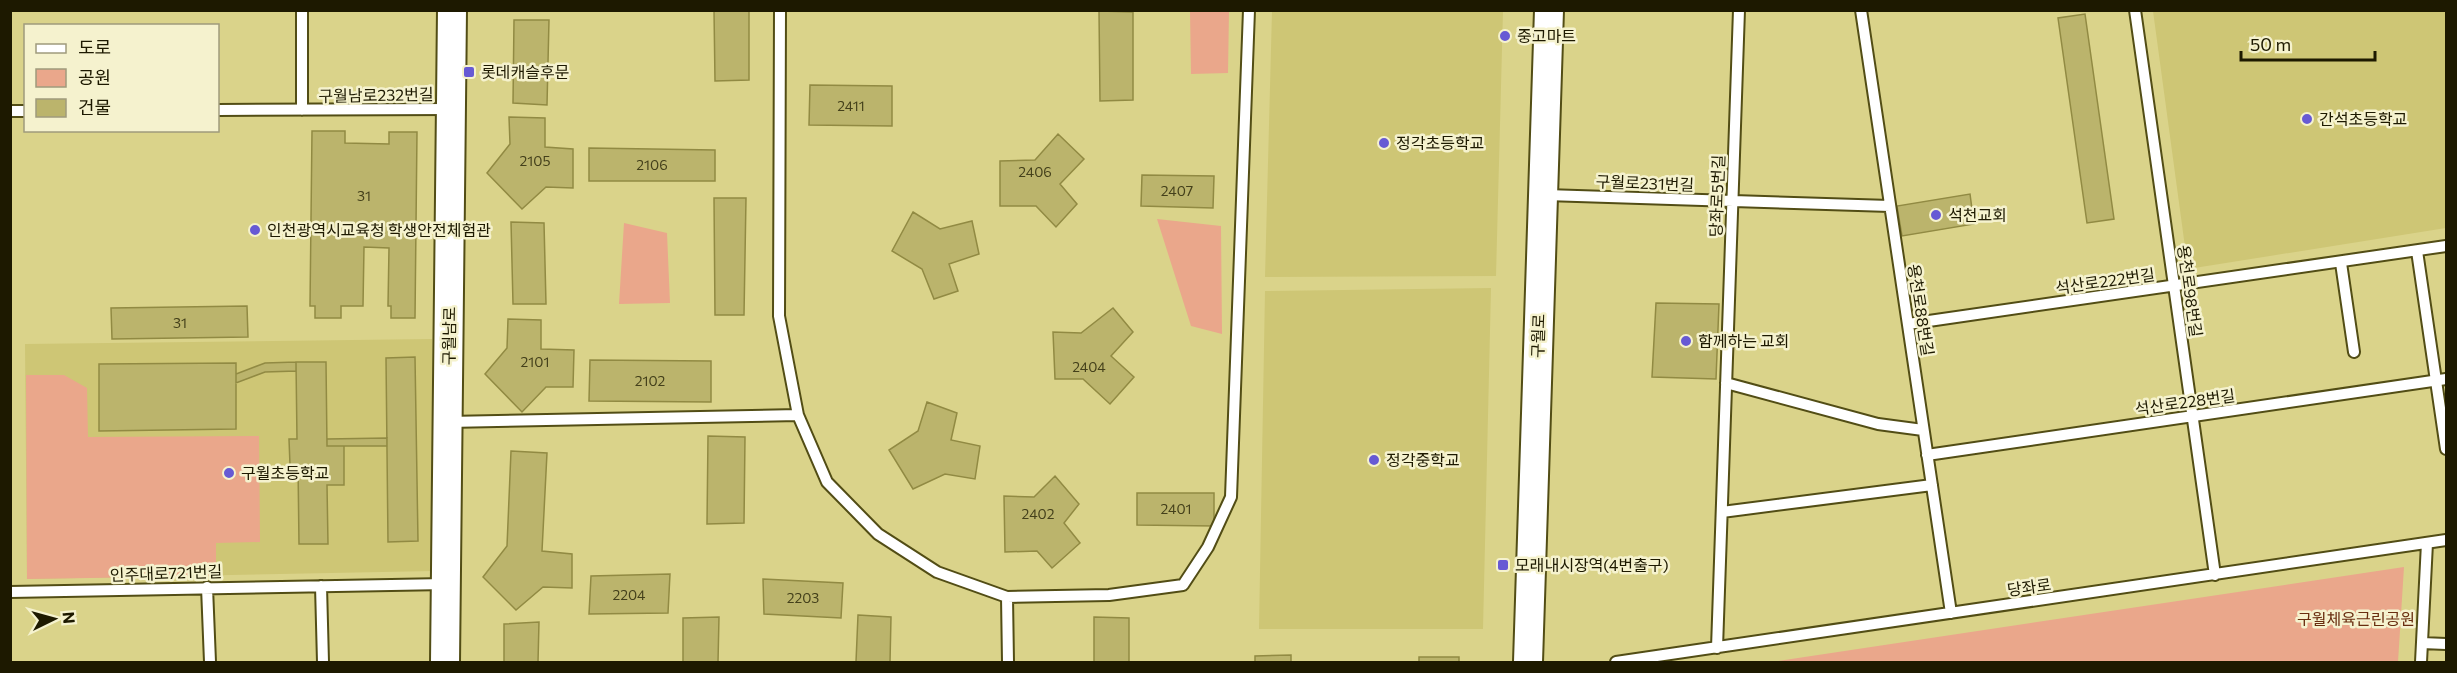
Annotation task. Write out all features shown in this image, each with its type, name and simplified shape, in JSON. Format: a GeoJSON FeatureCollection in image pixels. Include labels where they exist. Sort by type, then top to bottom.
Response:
{"type":"FeatureCollection","features":[{"type":"Feature","properties":{"kind":"street","name":"구월남로"},"geometry":{"type":"LineString","coordinates":[[445,663],[452,10]]}},
{"type":"Feature","properties":{"kind":"street","name":"구월로"},"geometry":{"type":"LineString","coordinates":[[1528,663],[1549,10]]}},
{"type":"Feature","properties":{"kind":"lane","name":"구월남로232번길"},"geometry":{"type":"LineString","coordinates":[[302,10],[302,110]]}},
{"type":"Feature","properties":{"kind":"lane"},"geometry":{"type":"LineString","coordinates":[[780,10],[779,316],[798,416],[827,482],[878,534],[937,572],[1007,597],[1109,595],[1183,585],[1208,547],[1231,497],[1250,10]]}},
{"type":"Feature","properties":{"kind":"lane","name":"당좌로5번길"},"geometry":{"type":"LineString","coordinates":[[1717,648],[1739,10]]}},
{"type":"Feature","properties":{"kind":"lane","name":"용천로88번길"},"geometry":{"type":"LineString","coordinates":[[1861,10],[1951,613]]}},
{"type":"Feature","properties":{"kind":"lane","name":"용천로98번길"},"geometry":{"type":"LineString","coordinates":[[2135,10],[2216,575]]}},
{"type":"Feature","properties":{"kind":"lane","name":"구월남로232번길"},"geometry":{"type":"LineString","coordinates":[[219,110],[451,109]]}},
{"type":"Feature","properties":{"kind":"lane","name":"구월로231번길"},"geometry":{"type":"LineString","coordinates":[[1543,195],[1890,207]]}},
{"type":"Feature","properties":{"kind":"lane","name":"석산로222번길"},"geometry":{"type":"LineString","coordinates":[[1908,324],[2446,246]]}},
{"type":"Feature","properties":{"kind":"lane"},"geometry":{"type":"LineString","coordinates":[[2417,251],[2441,380],[2446,448]]}},
{"type":"Feature","properties":{"kind":"lane"},"geometry":{"type":"LineString","coordinates":[[2341,262],[2354,352]]}},
{"type":"Feature","properties":{"kind":"lane","name":"석산로228번길"},"geometry":{"type":"LineString","coordinates":[[1927,455],[2441,380]]}},
{"type":"Feature","properties":{"kind":"lane"},"geometry":{"type":"LineString","coordinates":[[1726,383],[1878,424],[1923,430]]}},
{"type":"Feature","properties":{"kind":"lane"},"geometry":{"type":"LineString","coordinates":[[448,422],[798,416]]}},
{"type":"Feature","properties":{"kind":"lane"},"geometry":{"type":"LineString","coordinates":[[1722,512],[1932,485]]}},
{"type":"Feature","properties":{"kind":"lane","name":"당좌로"},"geometry":{"type":"LineString","coordinates":[[1616,663],[2446,540]]}},
{"type":"Feature","properties":{"kind":"lane"},"geometry":{"type":"LineString","coordinates":[[2421,663],[2427,543]]}},
{"type":"Feature","properties":{"kind":"lane","name":"인주대로721번길"},"geometry":{"type":"LineString","coordinates":[[10,592],[446,584]]}},
{"type":"Feature","properties":{"kind":"lane"},"geometry":{"type":"LineString","coordinates":[[321,586],[323,663]]}},
{"type":"Feature","properties":{"kind":"lane"},"geometry":{"type":"LineString","coordinates":[[207,587],[210,663]]}},
{"type":"Feature","properties":{"kind":"lane"},"geometry":{"type":"LineString","coordinates":[[1007,597],[1008,663]]}},
{"type":"Feature","properties":{"kind":"lane"},"geometry":{"type":"LineString","coordinates":[[2422,643],[2446,644]]}},
{"type":"Feature","properties":{"kind":"shaded area","name":"정각초등학교"},"geometry":{"type":"Polygon","coordinates":[[[1272,11],[1503,11],[1496,276],[1265,277],[1272,11]]]}},
{"type":"Feature","properties":{"kind":"shaded area","name":"간석초등학교"},"geometry":{"type":"Polygon","coordinates":[[[2153,11],[2446,11],[2446,228],[2188,269],[2153,11]]]}},
{"type":"Feature","properties":{"kind":"shaded area","name":"정각중학교"},"geometry":{"type":"Polygon","coordinates":[[[1491,288],[1483,629],[1259,629],[1265,291],[1491,288]]]}},
{"type":"Feature","properties":{"kind":"shaded area","name":"구월초등학교"},"geometry":{"type":"Polygon","coordinates":[[[432,339],[433,571],[27,579],[25,344],[432,339]]]}},
{"type":"Feature","properties":{"kind":"green space"},"geometry":{"type":"Polygon","coordinates":[[[1190,11],[1229,11],[1228,73],[1191,74],[1190,11]]]}},
{"type":"Feature","properties":{"kind":"green space"},"geometry":{"type":"Polygon","coordinates":[[[1157,219],[1221,226],[1222,334],[1191,326],[1157,219]]]}},
{"type":"Feature","properties":{"kind":"green space"},"geometry":{"type":"Polygon","coordinates":[[[624,223],[667,233],[670,303],[619,304],[624,223]]]}},
{"type":"Feature","properties":{"kind":"green space"},"geometry":{"type":"Polygon","coordinates":[[[26,375],[64,375],[87,388],[88,437],[259,436],[260,542],[216,543],[216,576],[27,579],[26,375]]]}},
{"type":"Feature","properties":{"kind":"green space","name":"구월체육근린공원"},"geometry":{"type":"Polygon","coordinates":[[[2404,567],[2398,662],[1771,662],[2404,567]]]}},
{"type":"Feature","properties":{"kind":"building"},"geometry":{"type":"Polygon","coordinates":[[[714,10],[749,10],[749,80],[715,81],[714,10]]]}},
{"type":"Feature","properties":{"kind":"building"},"geometry":{"type":"Polygon","coordinates":[[[1099,11],[1133,12],[1133,100],[1100,101],[1099,11]]]}},
{"type":"Feature","properties":{"kind":"building"},"geometry":{"type":"Polygon","coordinates":[[[2085,14],[2114,219],[2087,223],[2058,18],[2085,14]]]}},
{"type":"Feature","properties":{"kind":"building"},"geometry":{"type":"Polygon","coordinates":[[[514,20],[549,20],[547,105],[513,103],[514,20]]]}},
{"type":"Feature","properties":{"kind":"building"},"geometry":{"type":"Polygon","coordinates":[[[810,85],[892,86],[892,126],[809,125],[810,85]]]}},
{"type":"Feature","properties":{"kind":"building"},"geometry":{"type":"Polygon","coordinates":[[[509,117],[545,118],[545,147],[573,149],[573,188],[546,187],[522,209],[487,173],[510,144],[509,117]]]}},
{"type":"Feature","properties":{"kind":"building"},"geometry":{"type":"Polygon","coordinates":[[[312,131],[345,131],[345,143],[389,144],[389,132],[417,132],[415,318],[391,318],[391,306],[388,306],[389,248],[364,247],[363,306],[341,306],[341,318],[315,318],[315,306],[310,306],[312,131]]]}},
{"type":"Feature","properties":{"kind":"building"},"geometry":{"type":"Polygon","coordinates":[[[1058,134],[1084,159],[1060,184],[1077,204],[1056,227],[1036,206],[1000,206],[1000,161],[1035,160],[1058,134]]]}},
{"type":"Feature","properties":{"kind":"building"},"geometry":{"type":"Polygon","coordinates":[[[589,148],[715,150],[715,181],[589,181],[589,148]]]}},
{"type":"Feature","properties":{"kind":"building"},"geometry":{"type":"Polygon","coordinates":[[[1142,175],[1214,176],[1213,208],[1141,206],[1142,175]]]}},
{"type":"Feature","properties":{"kind":"building","name":"석천교회"},"geometry":{"type":"Polygon","coordinates":[[[1970,194],[1974,224],[1902,236],[1897,206],[1970,194]]]}},
{"type":"Feature","properties":{"kind":"building"},"geometry":{"type":"Polygon","coordinates":[[[714,198],[746,198],[744,315],[715,315],[714,198]]]}},
{"type":"Feature","properties":{"kind":"building"},"geometry":{"type":"Polygon","coordinates":[[[913,212],[940,229],[972,221],[979,254],[949,264],[958,291],[934,299],[922,269],[892,251],[913,212]]]}},
{"type":"Feature","properties":{"kind":"building"},"geometry":{"type":"Polygon","coordinates":[[[511,222],[544,223],[546,304],[513,304],[511,222]]]}},
{"type":"Feature","properties":{"kind":"building","name":"함께하는 교회"},"geometry":{"type":"Polygon","coordinates":[[[1656,303],[1719,304],[1716,379],[1652,377],[1656,303]]]}},
{"type":"Feature","properties":{"kind":"building"},"geometry":{"type":"Polygon","coordinates":[[[247,306],[248,337],[112,339],[111,308],[247,306]]]}},
{"type":"Feature","properties":{"kind":"building"},"geometry":{"type":"Polygon","coordinates":[[[1113,308],[1133,332],[1111,356],[1134,377],[1110,404],[1083,379],[1055,379],[1053,332],[1081,333],[1113,308]]]}},
{"type":"Feature","properties":{"kind":"building"},"geometry":{"type":"Polygon","coordinates":[[[508,319],[541,320],[541,349],[574,350],[573,387],[546,387],[522,412],[485,374],[507,348],[508,319]]]}},
{"type":"Feature","properties":{"kind":"building"},"geometry":{"type":"Polygon","coordinates":[[[415,357],[418,541],[388,542],[386,358],[415,357]]]}},
{"type":"Feature","properties":{"kind":"building"},"geometry":{"type":"Polygon","coordinates":[[[590,360],[711,361],[711,402],[589,401],[590,360]]]}},
{"type":"Feature","properties":{"kind":"building"},"geometry":{"type":"Polygon","coordinates":[[[296,362],[296,371],[265,372],[236,383],[236,374],[265,363],[296,362]]]}},
{"type":"Feature","properties":{"kind":"building"},"geometry":{"type":"Polygon","coordinates":[[[296,362],[326,362],[327,446],[344,446],[344,485],[327,485],[328,544],[299,544],[298,465],[290,465],[289,439],[297,439],[296,362]]]}},
{"type":"Feature","properties":{"kind":"building"},"geometry":{"type":"Polygon","coordinates":[[[236,363],[236,429],[99,431],[99,364],[236,363]]]}},
{"type":"Feature","properties":{"kind":"building"},"geometry":{"type":"Polygon","coordinates":[[[927,402],[957,413],[951,440],[980,446],[975,479],[945,474],[913,489],[889,450],[918,431],[927,402]]]}},
{"type":"Feature","properties":{"kind":"building"},"geometry":{"type":"Polygon","coordinates":[[[708,436],[745,437],[744,523],[707,524],[708,436]]]}},
{"type":"Feature","properties":{"kind":"building"},"geometry":{"type":"Polygon","coordinates":[[[387,438],[387,446],[327,446],[327,439],[387,438]]]}},
{"type":"Feature","properties":{"kind":"building"},"geometry":{"type":"Polygon","coordinates":[[[511,451],[547,453],[542,551],[572,554],[572,588],[543,587],[516,610],[483,577],[507,546],[511,451]]]}},
{"type":"Feature","properties":{"kind":"building"},"geometry":{"type":"Polygon","coordinates":[[[1055,476],[1079,504],[1064,523],[1080,543],[1052,568],[1037,551],[1005,552],[1004,496],[1034,497],[1055,476]]]}},
{"type":"Feature","properties":{"kind":"building"},"geometry":{"type":"Polygon","coordinates":[[[1137,493],[1214,493],[1214,526],[1137,525],[1137,493]]]}},
{"type":"Feature","properties":{"kind":"building"},"geometry":{"type":"Polygon","coordinates":[[[670,574],[668,613],[589,614],[591,576],[670,574]]]}},
{"type":"Feature","properties":{"kind":"building"},"geometry":{"type":"Polygon","coordinates":[[[763,579],[843,583],[841,618],[764,614],[763,579]]]}},
{"type":"Feature","properties":{"kind":"building"},"geometry":{"type":"Polygon","coordinates":[[[858,615],[891,617],[890,662],[856,662],[858,615]]]}},
{"type":"Feature","properties":{"kind":"building"},"geometry":{"type":"Polygon","coordinates":[[[719,617],[718,662],[683,662],[683,618],[719,617]]]}},
{"type":"Feature","properties":{"kind":"building"},"geometry":{"type":"Polygon","coordinates":[[[1094,617],[1129,618],[1129,662],[1094,662],[1094,617]]]}},
{"type":"Feature","properties":{"kind":"building"},"geometry":{"type":"Polygon","coordinates":[[[539,622],[538,662],[504,662],[504,624],[539,622]]]}},
{"type":"Feature","properties":{"kind":"building"},"geometry":{"type":"Polygon","coordinates":[[[1291,655],[1291,662],[1255,662],[1255,656],[1291,655]]]}},
{"type":"Feature","properties":{"kind":"building"},"geometry":{"type":"Polygon","coordinates":[[[1419,657],[1459,657],[1459,662],[1419,662],[1419,657]]]}},
{"type":"Feature","properties":{"kind":"place","name":"중고마트"},"geometry":{"type":"Point","coordinates":[1505,36]}},
{"type":"Feature","properties":{"kind":"place","name":"롯데캐슬후문"},"geometry":{"type":"Point","coordinates":[469,72]}},
{"type":"Feature","properties":{"kind":"place","name":"간석초등학교"},"geometry":{"type":"Point","coordinates":[2307,119]}},
{"type":"Feature","properties":{"kind":"place","name":"정각초등학교"},"geometry":{"type":"Point","coordinates":[1384,143]}},
{"type":"Feature","properties":{"kind":"place","name":"석천교회"},"geometry":{"type":"Point","coordinates":[1936,215]}},
{"type":"Feature","properties":{"kind":"place","name":"인천광역시교육청 학생안전체험관"},"geometry":{"type":"Point","coordinates":[255,230]}},
{"type":"Feature","properties":{"kind":"place","name":"함께하는 교회"},"geometry":{"type":"Point","coordinates":[1686,341]}},
{"type":"Feature","properties":{"kind":"place","name":"정각중학교"},"geometry":{"type":"Point","coordinates":[1374,460]}},
{"type":"Feature","properties":{"kind":"place","name":"구월초등학교"},"geometry":{"type":"Point","coordinates":[229,473]}},
{"type":"Feature","properties":{"kind":"place","name":"모래내시장역(4번출구)"},"geometry":{"type":"Point","coordinates":[1503,565]}}]}
